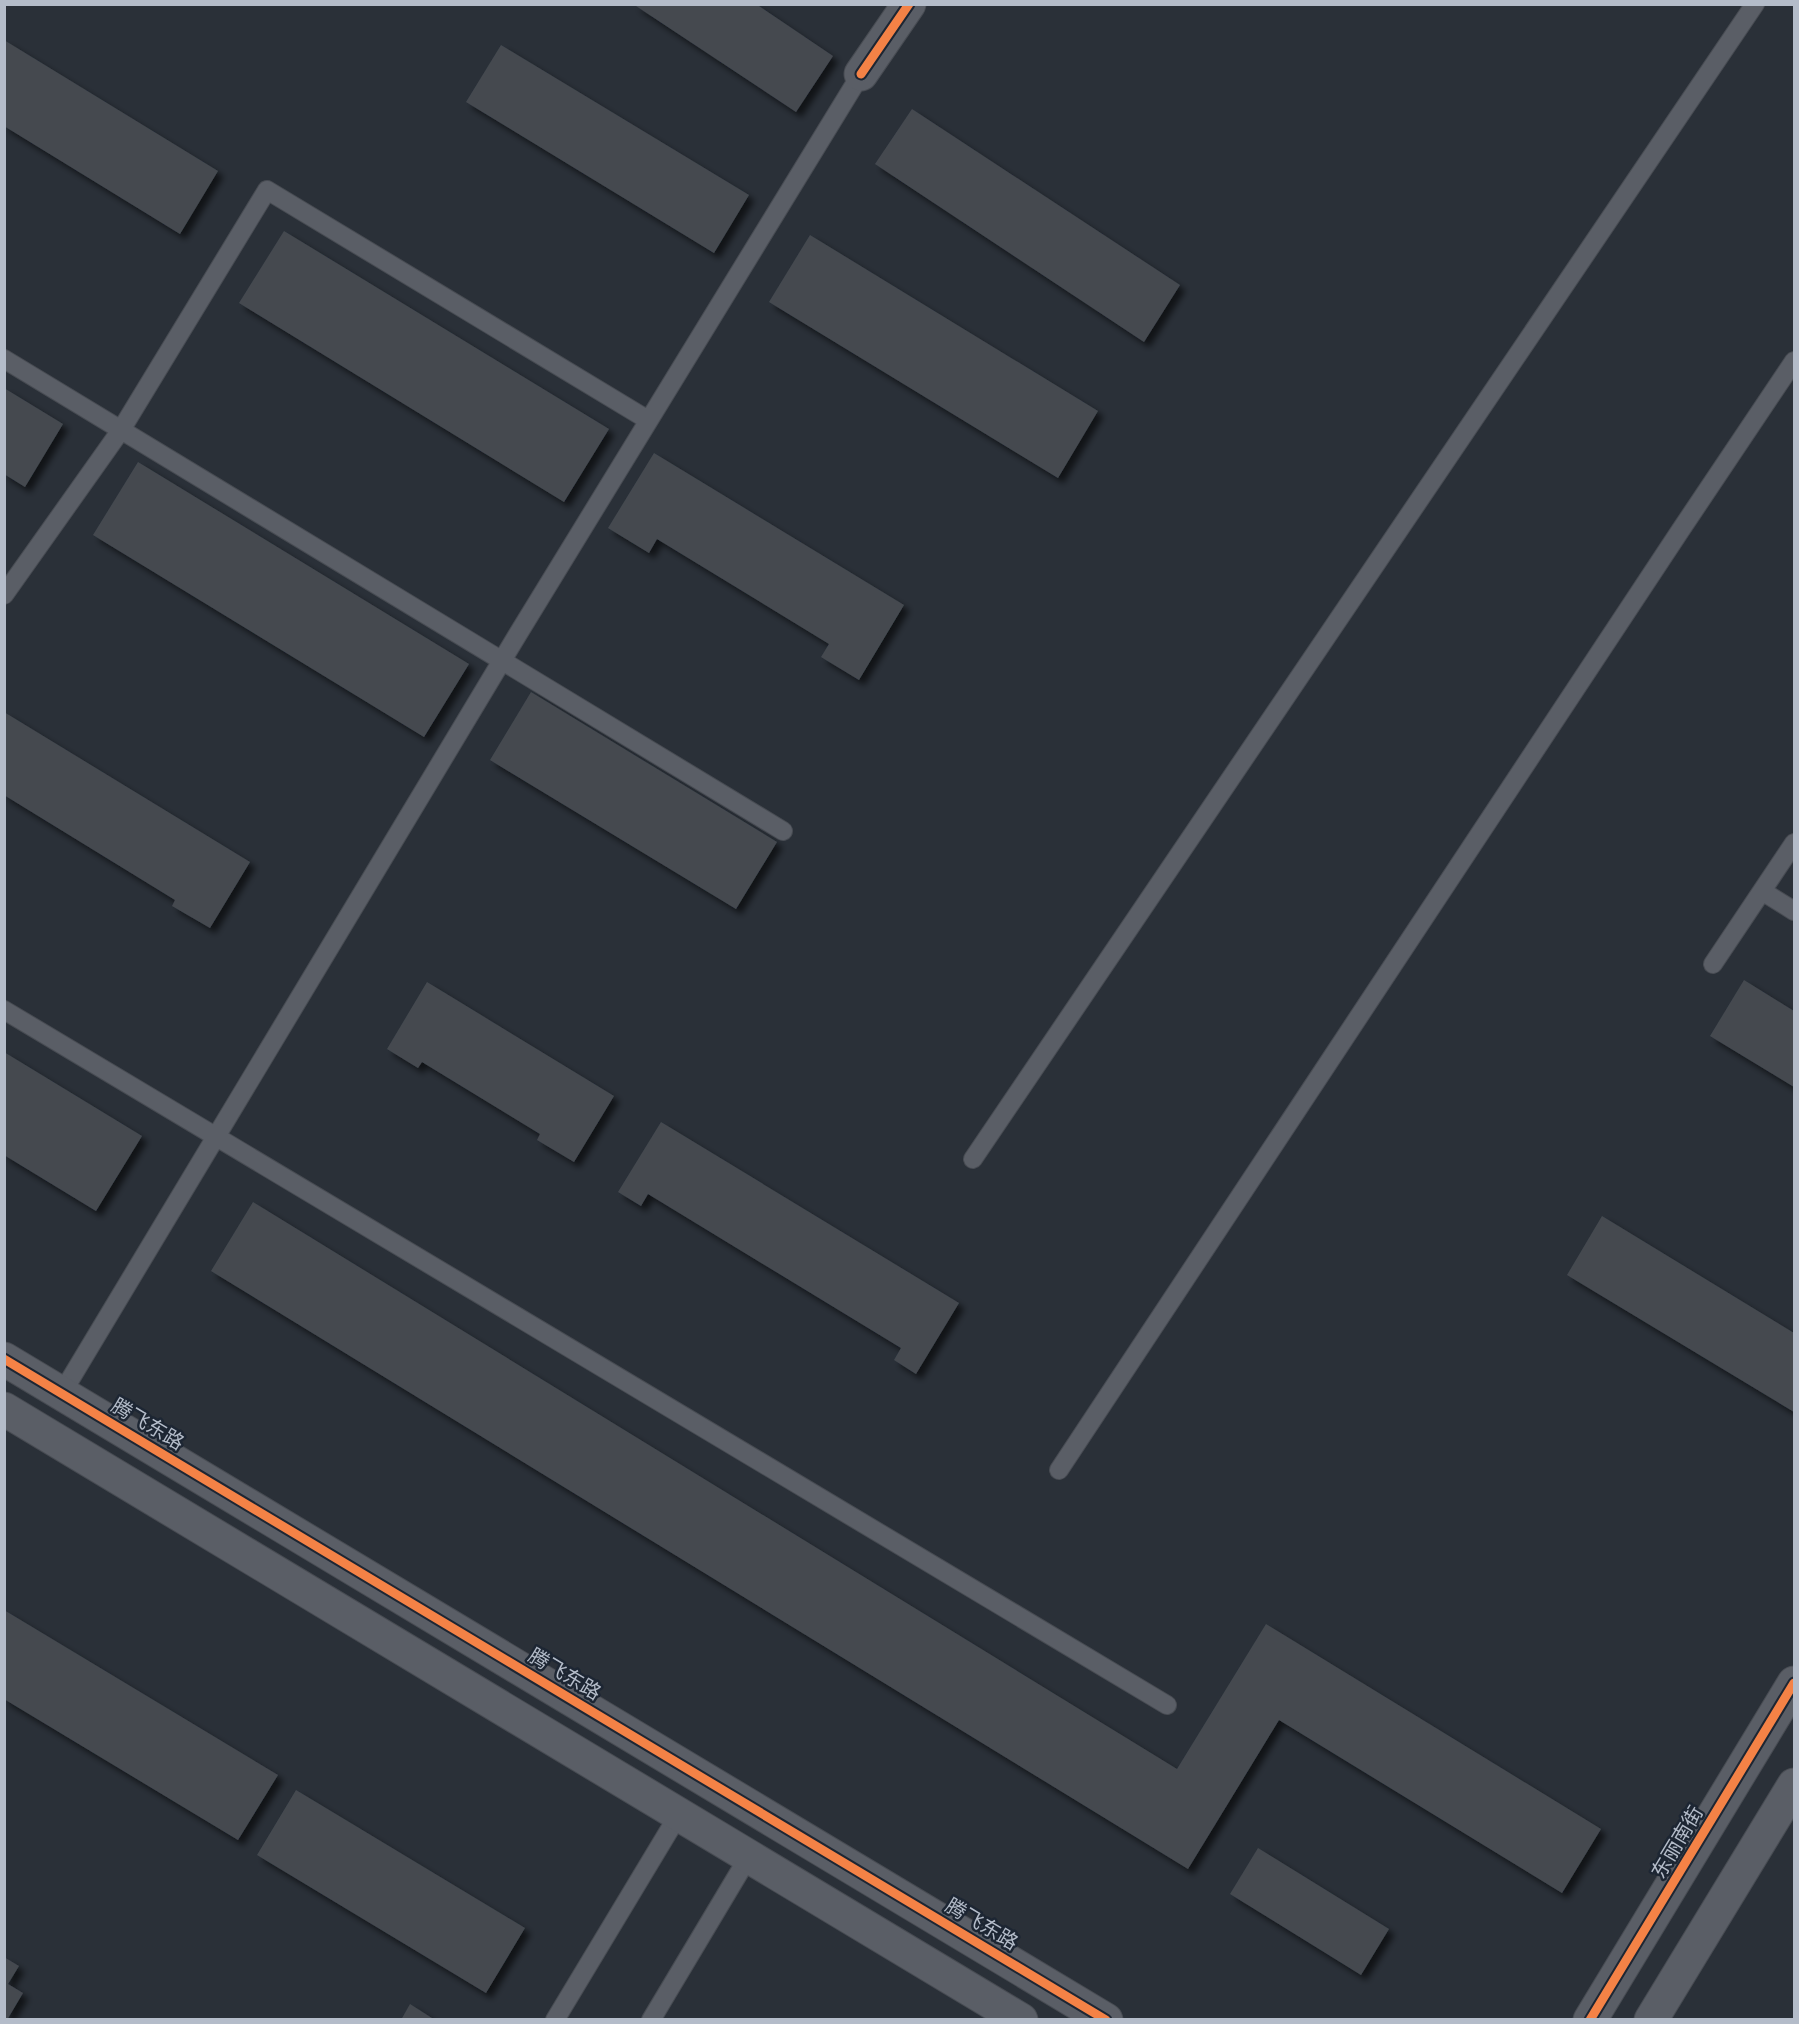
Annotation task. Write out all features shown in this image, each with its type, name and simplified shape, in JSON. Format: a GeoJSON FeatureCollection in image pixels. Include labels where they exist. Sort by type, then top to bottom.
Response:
{"type":"FeatureCollection","features":[{"type":"Feature","properties":{"kind":"street"},"geometry":{"type":"LineString","coordinates":[[861,74],[909,4]]}},
{"type":"Feature","properties":{"kind":"street","name":"腾飞东路"},"geometry":{"type":"LineString","coordinates":[[4,1359],[1107,2019]]}},
{"type":"Feature","properties":{"kind":"street"},"geometry":{"type":"LineString","coordinates":[[4,1409],[1021,2019]]}},
{"type":"Feature","properties":{"kind":"street","name":"东丽南街"},"geometry":{"type":"LineString","coordinates":[[1590,2019],[1794,1683]]}},
{"type":"Feature","properties":{"kind":"street"},"geometry":{"type":"LineString","coordinates":[[1651,2019],[1794,1785]]}},
{"type":"Feature","properties":{"kind":"lane"},"geometry":{"type":"LineString","coordinates":[[973,1159],[1755,4]]}},
{"type":"Feature","properties":{"kind":"lane"},"geometry":{"type":"LineString","coordinates":[[62,1393],[502,661],[861,74]]}},
{"type":"Feature","properties":{"kind":"lane"},"geometry":{"type":"LineString","coordinates":[[4,595],[122,430],[267,190],[648,420]]}},
{"type":"Feature","properties":{"kind":"lane"},"geometry":{"type":"LineString","coordinates":[[4,359],[783,831]]}},
{"type":"Feature","properties":{"kind":"lane"},"geometry":{"type":"LineString","coordinates":[[1059,1470],[1794,361]]}},
{"type":"Feature","properties":{"kind":"lane"},"geometry":{"type":"LineString","coordinates":[[1713,964],[1794,843]]}},
{"type":"Feature","properties":{"kind":"lane"},"geometry":{"type":"LineString","coordinates":[[1762,891],[1794,911]]}},
{"type":"Feature","properties":{"kind":"lane"},"geometry":{"type":"LineString","coordinates":[[4,1010],[1167,1706]]}},
{"type":"Feature","properties":{"kind":"lane"},"geometry":{"type":"LineString","coordinates":[[555,2019],[679,1814]]}},
{"type":"Feature","properties":{"kind":"lane"},"geometry":{"type":"LineString","coordinates":[[651,2019],[749,1856]]}},
{"type":"Feature","properties":{"kind":"building"},"geometry":{"type":"Polygon","coordinates":[[[633,4],[756,4],[833,56],[796,112],[633,4]]]}},
{"type":"Feature","properties":{"kind":"building"},"geometry":{"type":"Polygon","coordinates":[[[4,40],[218,171],[180,234],[4,126],[4,40]]]}},
{"type":"Feature","properties":{"kind":"building"},"geometry":{"type":"Polygon","coordinates":[[[501,45],[749,195],[714,253],[466,102],[501,45]]]}},
{"type":"Feature","properties":{"kind":"building"},"geometry":{"type":"Polygon","coordinates":[[[912,109],[1180,285],[1144,342],[875,164],[912,109]]]}},
{"type":"Feature","properties":{"kind":"building"},"geometry":{"type":"Polygon","coordinates":[[[284,231],[609,429],[564,502],[239,303],[284,231]]]}},
{"type":"Feature","properties":{"kind":"building"},"geometry":{"type":"Polygon","coordinates":[[[810,235],[1098,411],[1058,478],[769,302],[810,235]]]}},
{"type":"Feature","properties":{"kind":"building"},"geometry":{"type":"Polygon","coordinates":[[[4,388],[63,424],[25,487],[4,474],[4,388]]]}},
{"type":"Feature","properties":{"kind":"building"},"geometry":{"type":"Polygon","coordinates":[[[654,453],[904,605],[859,680],[821,657],[829,644],[657,539],[649,553],[608,528],[654,453]]]}},
{"type":"Feature","properties":{"kind":"building"},"geometry":{"type":"Polygon","coordinates":[[[138,462],[469,664],[424,737],[93,535],[138,462]]]}},
{"type":"Feature","properties":{"kind":"building"},"geometry":{"type":"Polygon","coordinates":[[[531,692],[777,842],[736,909],[490,760],[531,692]]]}},
{"type":"Feature","properties":{"kind":"building"},"geometry":{"type":"Polygon","coordinates":[[[4,712],[250,862],[210,928],[172,906],[175,900],[4,795],[4,712]]]}},
{"type":"Feature","properties":{"kind":"building"},"geometry":{"type":"Polygon","coordinates":[[[1744,980],[1794,1011],[1794,1087],[1710,1036],[1744,980]]]}},
{"type":"Feature","properties":{"kind":"building"},"geometry":{"type":"Polygon","coordinates":[[[427,982],[614,1096],[574,1162],[537,1140],[540,1134],[422,1062],[418,1068],[387,1049],[427,982]]]}},
{"type":"Feature","properties":{"kind":"building"},"geometry":{"type":"Polygon","coordinates":[[[4,1052],[142,1136],[96,1211],[4,1155],[4,1052]]]}},
{"type":"Feature","properties":{"kind":"building"},"geometry":{"type":"Polygon","coordinates":[[[661,1122],[959,1303],[916,1374],[894,1360],[901,1348],[648,1194],[641,1206],[618,1192],[661,1122]]]}},
{"type":"Feature","properties":{"kind":"building"},"geometry":{"type":"Polygon","coordinates":[[[253,1202],[1177,1769],[1266,1624],[1601,1829],[1562,1893],[1279,1720],[1188,1869],[211,1271],[253,1202]]]}},
{"type":"Feature","properties":{"kind":"building"},"geometry":{"type":"Polygon","coordinates":[[[1602,1216],[1794,1333],[1794,1412],[1567,1275],[1602,1216]]]}},
{"type":"Feature","properties":{"kind":"building"},"geometry":{"type":"Polygon","coordinates":[[[4,1610],[278,1775],[238,1840],[4,1699],[4,1610]]]}},
{"type":"Feature","properties":{"kind":"building"},"geometry":{"type":"Polygon","coordinates":[[[296,1790],[525,1928],[486,1993],[257,1855],[296,1790]]]}},
{"type":"Feature","properties":{"kind":"building"},"geometry":{"type":"Polygon","coordinates":[[[1258,1848],[1389,1929],[1361,1975],[1230,1894],[1258,1848]]]}},
{"type":"Feature","properties":{"kind":"building"},"geometry":{"type":"Polygon","coordinates":[[[4,1957],[19,1966],[8,1984],[23,1993],[7,2020],[4,2020],[4,1957]]]}},
{"type":"Feature","properties":{"kind":"building"},"geometry":{"type":"Polygon","coordinates":[[[410,2004],[435,2020],[401,2020],[410,2004]]]}},
{"type":"Feature","properties":{"kind":"cycle path"},"geometry":{"type":"LineString","coordinates":[[861,74],[909,4]]}},
{"type":"Feature","properties":{"kind":"cycle path"},"geometry":{"type":"LineString","coordinates":[[4,1359],[1106,2020]]}},
{"type":"Feature","properties":{"kind":"cycle path"},"geometry":{"type":"LineString","coordinates":[[1590,2020],[1794,1683]]}}]}
